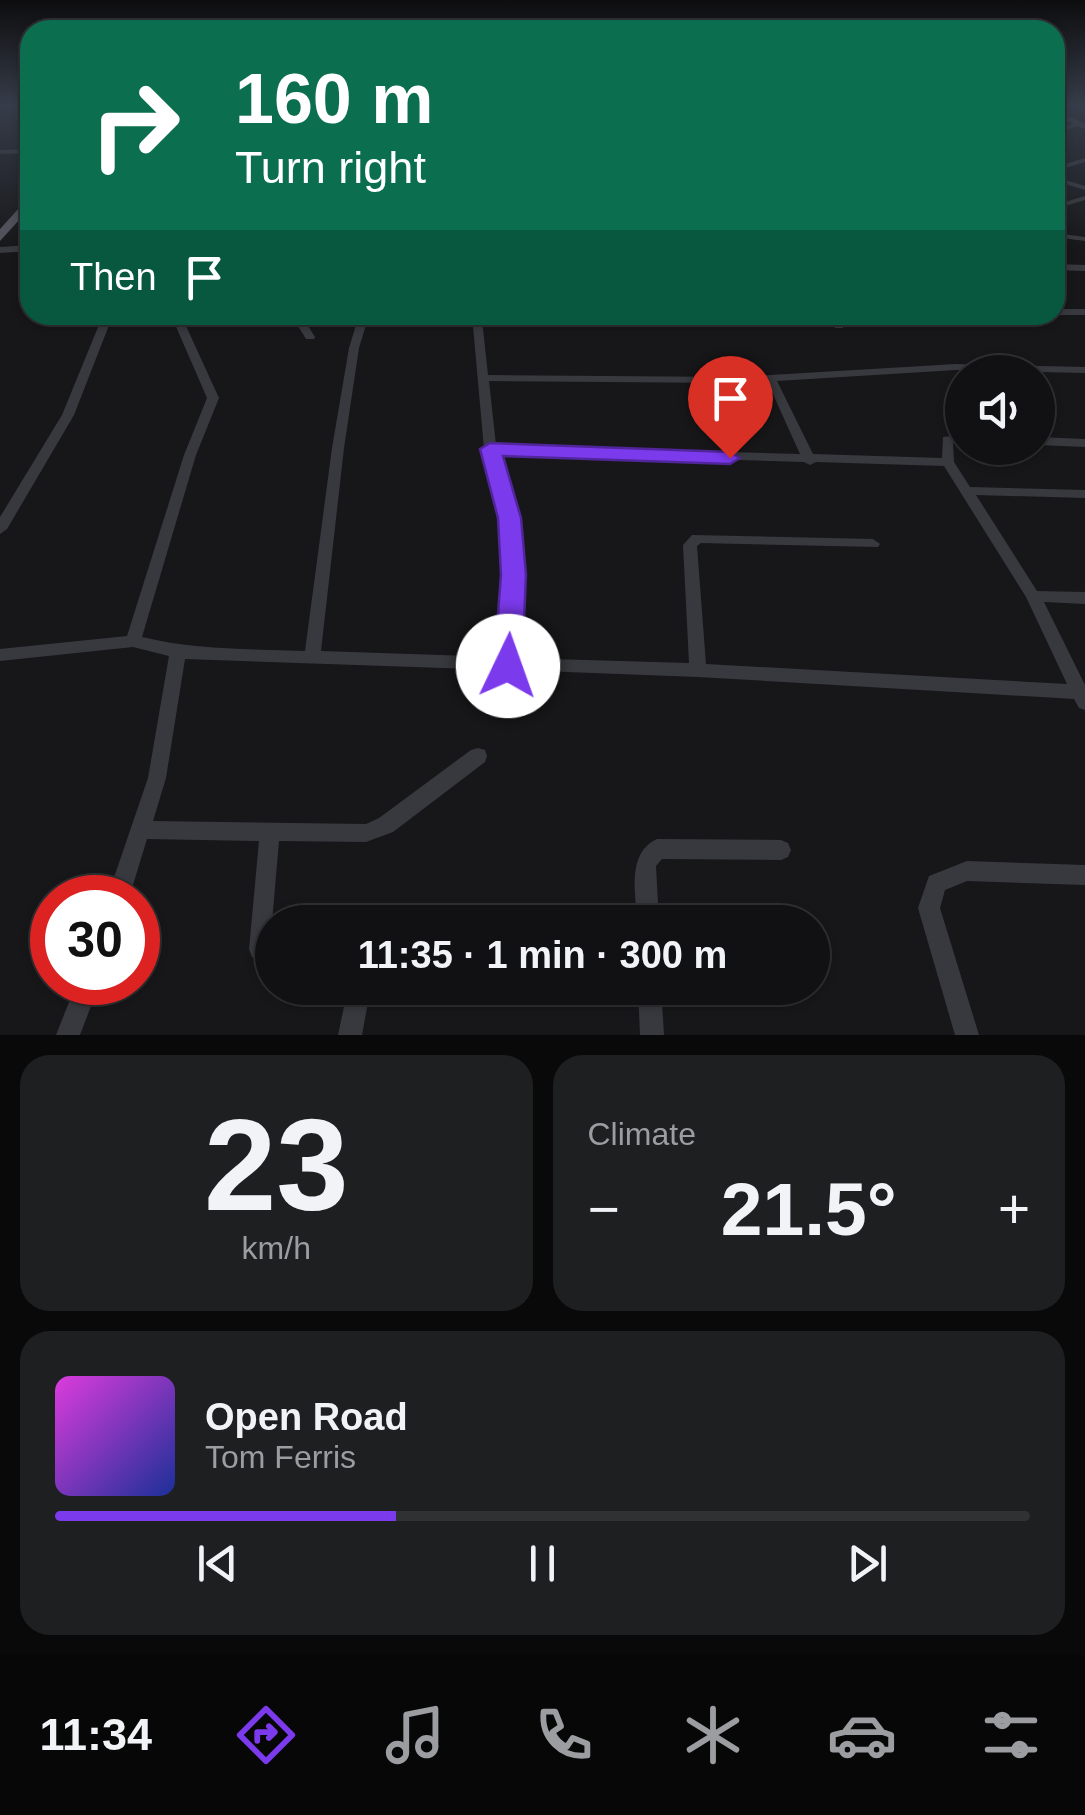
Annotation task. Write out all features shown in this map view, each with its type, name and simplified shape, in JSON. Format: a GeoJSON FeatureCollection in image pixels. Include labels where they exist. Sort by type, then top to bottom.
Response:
{"type":"FeatureCollection","features":[{"type":"Feature","properties":{"kind":"main road"},"geometry":{"type":"LineString","coordinates":[[0,220],[20,197]]}},
{"type":"Feature","properties":{"kind":"main road"},"geometry":{"type":"LineString","coordinates":[[0,236],[20,212]]}},
{"type":"Feature","properties":{"kind":"street"},"geometry":{"type":"LineString","coordinates":[[0,529],[68,415],[104,325]]}},
{"type":"Feature","properties":{"kind":"street"},"geometry":{"type":"LineString","coordinates":[[134,641],[190,456],[213,398],[180,325]]}},
{"type":"Feature","properties":{"kind":"street"},"geometry":{"type":"LineString","coordinates":[[302,325],[310,337]]}},
{"type":"Feature","properties":{"kind":"street"},"geometry":{"type":"LineString","coordinates":[[312,658],[340,432],[361,325]]}},
{"type":"Feature","properties":{"kind":"street"},"geometry":{"type":"LineString","coordinates":[[478,325],[490,449],[509,518],[514,575],[508,666]]}},
{"type":"Feature","properties":{"kind":"street"},"geometry":{"type":"LineString","coordinates":[[484,378],[771,379],[956,367],[1085,370]]}},
{"type":"Feature","properties":{"kind":"street"},"geometry":{"type":"LineString","coordinates":[[771,379],[810,461]]}},
{"type":"Feature","properties":{"kind":"street"},"geometry":{"type":"LineString","coordinates":[[1055,443],[1085,444]]}},
{"type":"Feature","properties":{"kind":"street"},"geometry":{"type":"LineString","coordinates":[[490,449],[945,462]]}},
{"type":"Feature","properties":{"kind":"street"},"geometry":{"type":"LineString","coordinates":[[950,465],[1032,596],[1082,698]]}},
{"type":"Feature","properties":{"kind":"street"},"geometry":{"type":"LineString","coordinates":[[968,490],[1085,494]]}},
{"type":"Feature","properties":{"kind":"street"},"geometry":{"type":"LineString","coordinates":[[698,670],[690,545],[696,538],[873,544]]}},
{"type":"Feature","properties":{"kind":"street"},"geometry":{"type":"LineString","coordinates":[[1032,596],[1085,598]]}},
{"type":"Feature","properties":{"kind":"street"},"geometry":{"type":"LineString","coordinates":[[0,655],[134,641],[178,652],[698,670],[1082,698]]}},
{"type":"Feature","properties":{"kind":"street"},"geometry":{"type":"LineString","coordinates":[[126,875],[157,778],[178,652]]}},
{"type":"Feature","properties":{"kind":"street"},"geometry":{"type":"LineString","coordinates":[[142,830],[366,834],[386,826],[478,756]]}},
{"type":"Feature","properties":{"kind":"street"},"geometry":{"type":"LineString","coordinates":[[262,905],[270,831]]}},
{"type":"Feature","properties":{"kind":"street"},"geometry":{"type":"LineString","coordinates":[[647,905],[646,864],[657,849],[781,850]]}},
{"type":"Feature","properties":{"kind":"street"},"geometry":{"type":"LineString","coordinates":[[967,1035],[929,908],[936,884],[966,871],[1085,874]]}},
{"type":"Feature","properties":{"kind":"street"},"geometry":{"type":"LineString","coordinates":[[68,1035],[79,1005]]}},
{"type":"Feature","properties":{"kind":"street"},"geometry":{"type":"LineString","coordinates":[[350,1035],[355,1005]]}},
{"type":"Feature","properties":{"kind":"street"},"geometry":{"type":"LineString","coordinates":[[651,1005],[652,1035]]}},
{"type":"Feature","properties":{"kind":"route"},"geometry":{"type":"LineString","coordinates":[[508,666],[514,575],[509,518],[490,449],[730,458]]}}]}
